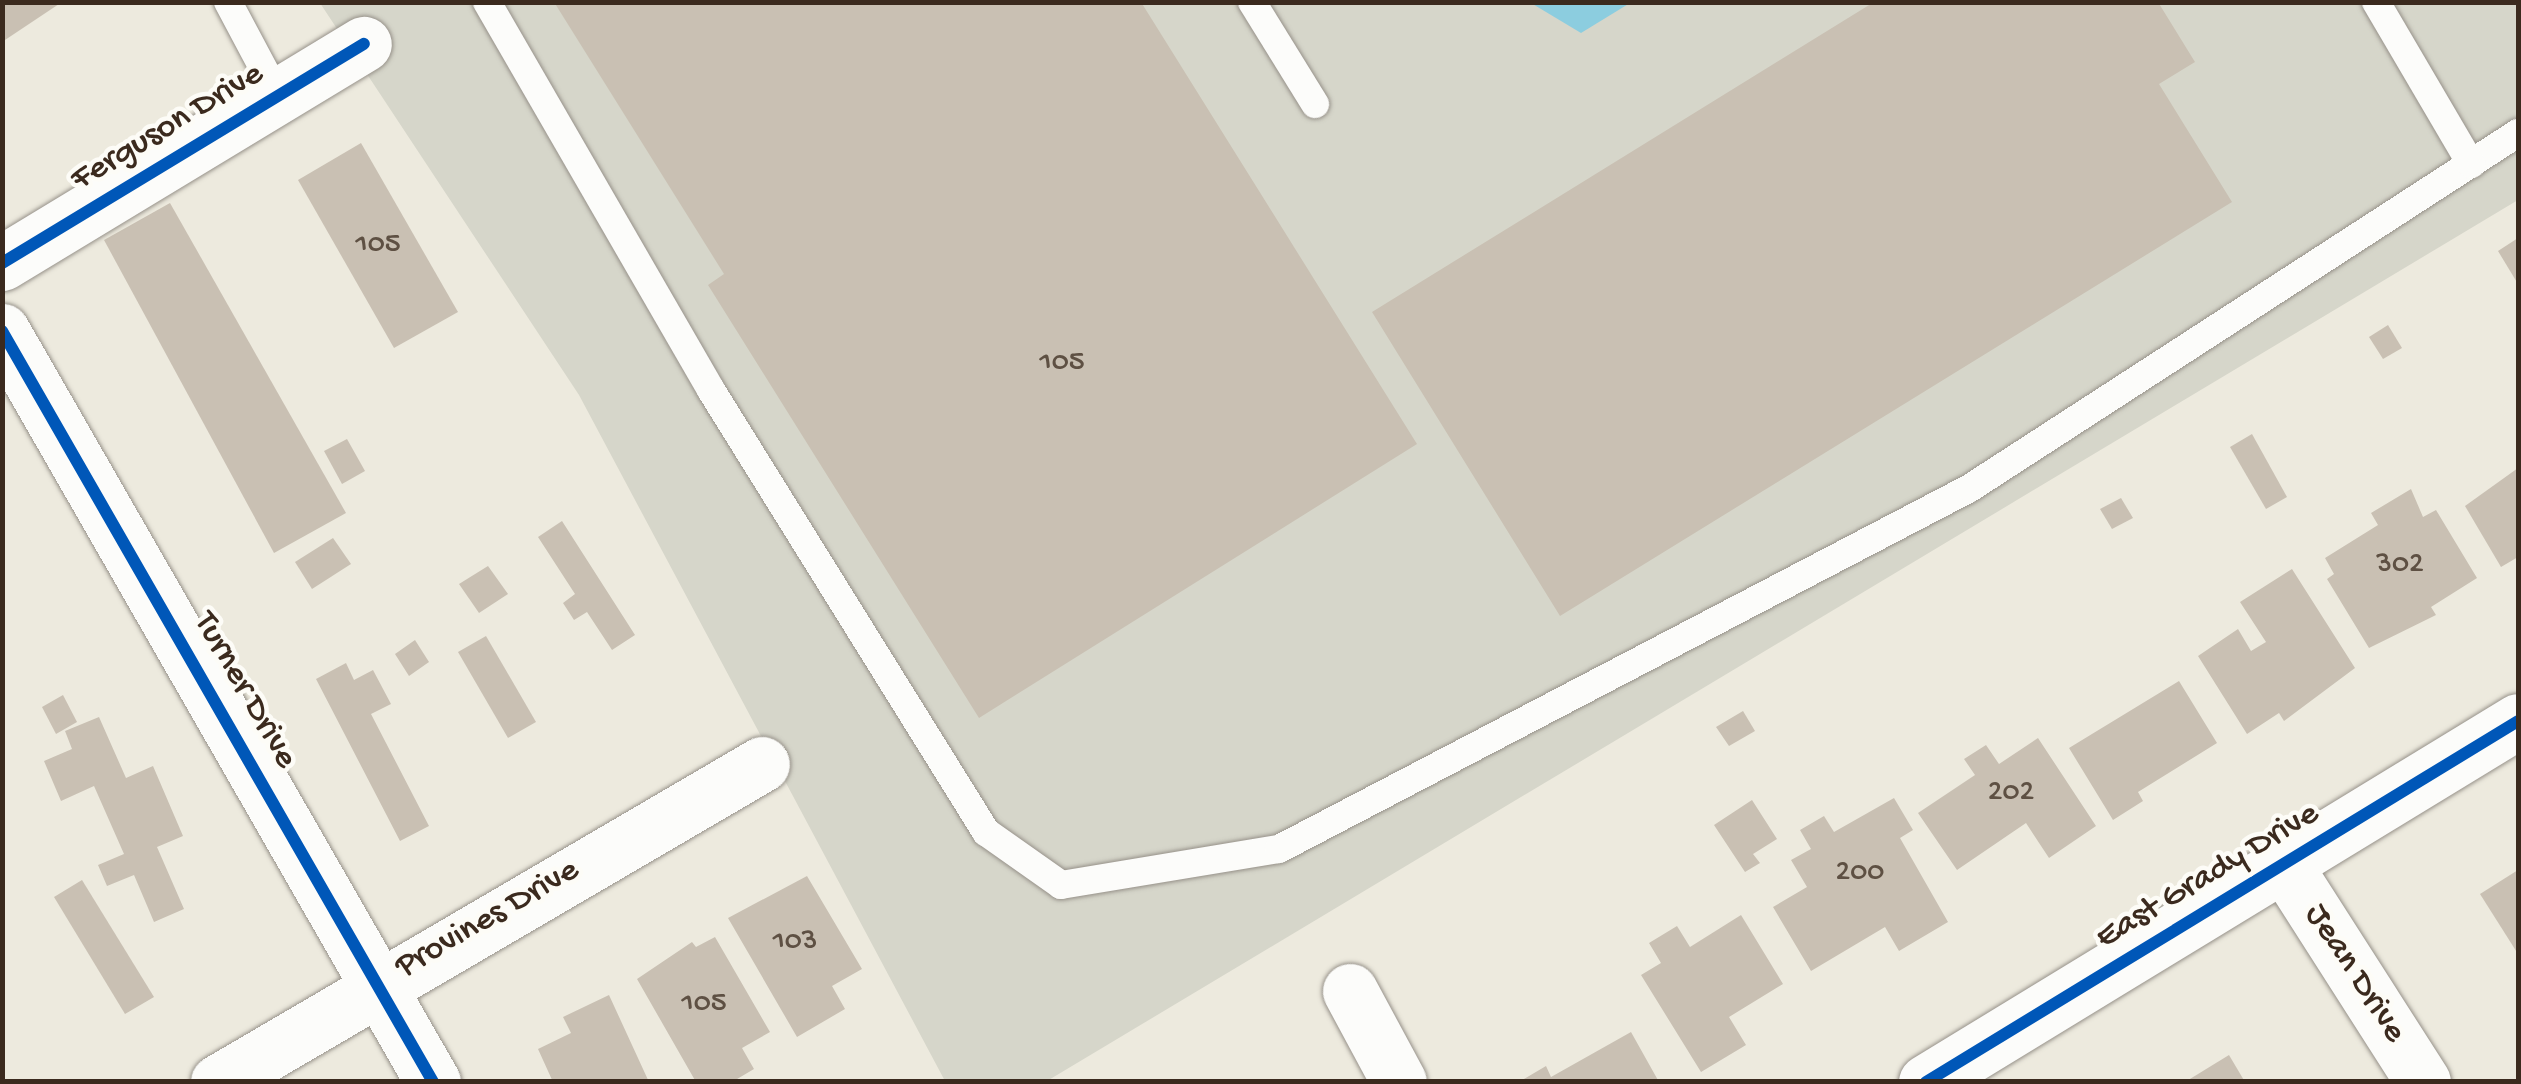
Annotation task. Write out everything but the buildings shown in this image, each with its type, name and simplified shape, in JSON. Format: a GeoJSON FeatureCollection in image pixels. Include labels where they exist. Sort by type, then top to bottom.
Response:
{"type":"FeatureCollection","features":[{"type":"Feature","properties":{"kind":"street","name":"Ferguson Drive"},"geometry":{"type":"LineString","coordinates":[[2,263],[364,44]]}},
{"type":"Feature","properties":{"kind":"street","name":"Turner Drive"},"geometry":{"type":"LineString","coordinates":[[2,331],[433,1082]]}},
{"type":"Feature","properties":{"kind":"street","name":"East Grady Drive"},"geometry":{"type":"LineString","coordinates":[[1926,1082],[2518,721]]}},
{"type":"Feature","properties":{"kind":"street","name":"Provines Drive"},"geometry":{"type":"LineString","coordinates":[[218,1082],[376,984],[762,764]]}},
{"type":"Feature","properties":{"kind":"street","name":"Jean Drive"},"geometry":{"type":"LineString","coordinates":[[2285,866],[2423,1082]]}},
{"type":"Feature","properties":{"kind":"street"},"geometry":{"type":"LineString","coordinates":[[1350,990],[1399,1082]]}},
{"type":"Feature","properties":{"kind":"lane"},"geometry":{"type":"LineString","coordinates":[[228,2],[278,96]]}},
{"type":"Feature","properties":{"kind":"lane"},"geometry":{"type":"LineString","coordinates":[[487,2],[710,390],[986,832],[1061,884],[1279,849],[1970,488],[2518,133]]}},
{"type":"Feature","properties":{"kind":"lane"},"geometry":{"type":"LineString","coordinates":[[1252,2],[1315,104]]}},
{"type":"Feature","properties":{"kind":"lane"},"geometry":{"type":"LineString","coordinates":[[2376,2],[2471,164]]}},
{"type":"Feature","properties":{"kind":"shaded area"},"geometry":{"type":"Polygon","coordinates":[[[320,3],[2518,3],[2518,200],[1047,1081],[945,1081],[579,395],[320,3]]]}},
{"type":"Feature","properties":{"kind":"water"},"geometry":{"type":"Polygon","coordinates":[[[1531,3],[1630,3],[1581,33],[1531,3]]]}},
{"type":"Feature","properties":{"kind":"cycle path"},"geometry":{"type":"LineString","coordinates":[[2,263],[364,44]]}},
{"type":"Feature","properties":{"kind":"cycle path"},"geometry":{"type":"LineString","coordinates":[[2,331],[433,1082]]}},
{"type":"Feature","properties":{"kind":"cycle path"},"geometry":{"type":"LineString","coordinates":[[1926,1082],[2518,721]]}}]}
